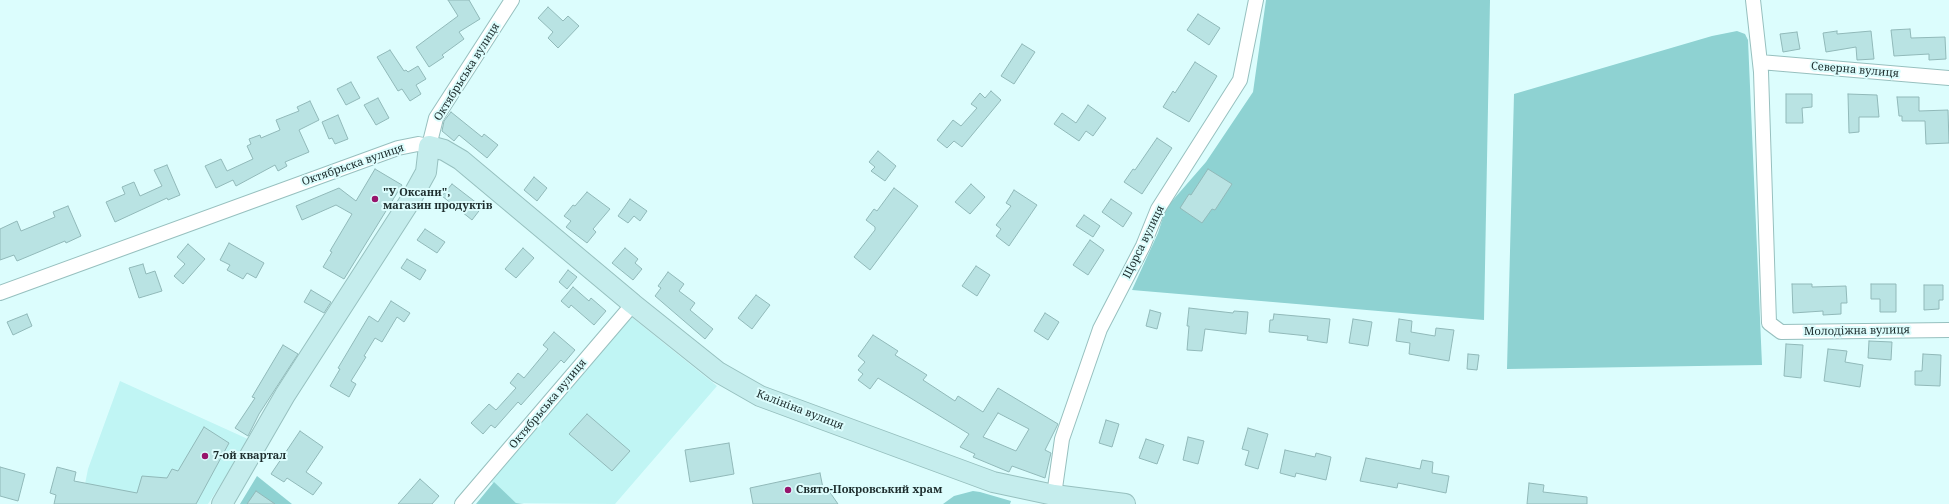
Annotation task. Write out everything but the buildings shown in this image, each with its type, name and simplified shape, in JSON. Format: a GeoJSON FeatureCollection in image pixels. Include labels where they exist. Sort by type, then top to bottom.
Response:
{"type":"FeatureCollection","features":[{"type":"Feature","properties":{"kind":"street","name":"Октябрьська вулиця"},"geometry":{"type":"LineString","coordinates":[[429,146],[436,118],[512,0]]}},
{"type":"Feature","properties":{"kind":"street","name":"Щорса вулиця"},"geometry":{"type":"LineString","coordinates":[[1054,495],[1062,439],[1100,329],[1143,246],[1158,209],[1240,80],[1256,0]]}},
{"type":"Feature","properties":{"kind":"street"},"geometry":{"type":"LineString","coordinates":[[1753,0],[1760,62]]}},
{"type":"Feature","properties":{"kind":"street","name":"Северна вулиця"},"geometry":{"type":"LineString","coordinates":[[1760,62],[1949,78]]}},
{"type":"Feature","properties":{"kind":"street","name":"Молодіжна вулиця"},"geometry":{"type":"LineString","coordinates":[[1760,62],[1769,323],[1781,332],[1949,330]]}},
{"type":"Feature","properties":{"kind":"street","name":"Октябрьска вулиця"},"geometry":{"type":"LineString","coordinates":[[0,293],[398,148],[418,144],[429,146]]}},
{"type":"Feature","properties":{"kind":"street","name":"Калініна вулиця"},"geometry":{"type":"LineString","coordinates":[[429,146],[444,150],[461,160],[633,304],[718,372],[760,396],[993,482],[1054,495],[1125,504]]}},
{"type":"Feature","properties":{"kind":"street"},"geometry":{"type":"LineString","coordinates":[[222,504],[285,395],[410,200],[426,172],[429,146]]}},
{"type":"Feature","properties":{"kind":"street","name":"Октябрьська вулиця"},"geometry":{"type":"LineString","coordinates":[[462,504],[633,304]]}},
{"type":"Feature","properties":{"kind":"shaded area"},"geometry":{"type":"Polygon","coordinates":[[[1266,0],[1490,0],[1484,320],[1132,290],[1158,233],[1166,208],[1206,162],[1253,92],[1266,0]]]}},
{"type":"Feature","properties":{"kind":"shaded area"},"geometry":{"type":"Polygon","coordinates":[[[1737,31],[1745,34],[1748,40],[1762,365],[1507,369],[1514,94],[1712,36],[1737,31]]]}},
{"type":"Feature","properties":{"kind":"shaded area"},"geometry":{"type":"Polygon","coordinates":[[[629,315],[717,386],[615,504],[516,503],[491,482],[629,315]]]}},
{"type":"Feature","properties":{"kind":"shaded area"},"geometry":{"type":"Polygon","coordinates":[[[120,381],[250,440],[208,504],[81,504],[88,469],[120,381]]]}},
{"type":"Feature","properties":{"kind":"shaded area"},"geometry":{"type":"Polygon","coordinates":[[[257,476],[292,504],[240,504],[257,476]]]}},
{"type":"Feature","properties":{"kind":"shaded area"},"geometry":{"type":"Polygon","coordinates":[[[494,482],[516,503],[524,504],[476,504],[494,482]]]}},
{"type":"Feature","properties":{"kind":"shaded area"},"geometry":{"type":"Polygon","coordinates":[[[973,491],[1011,501],[1010,504],[943,504],[954,496],[973,491]]]}},
{"type":"Feature","properties":{"kind":"place","name":"\"У Оксани\", магазин продуктів"},"geometry":{"type":"Point","coordinates":[375,199]}},
{"type":"Feature","properties":{"kind":"place","name":"7-ой квартал"},"geometry":{"type":"Point","coordinates":[205,456]}},
{"type":"Feature","properties":{"kind":"place","name":"Свято-Покровський храм"},"geometry":{"type":"Point","coordinates":[788,490]}}]}
